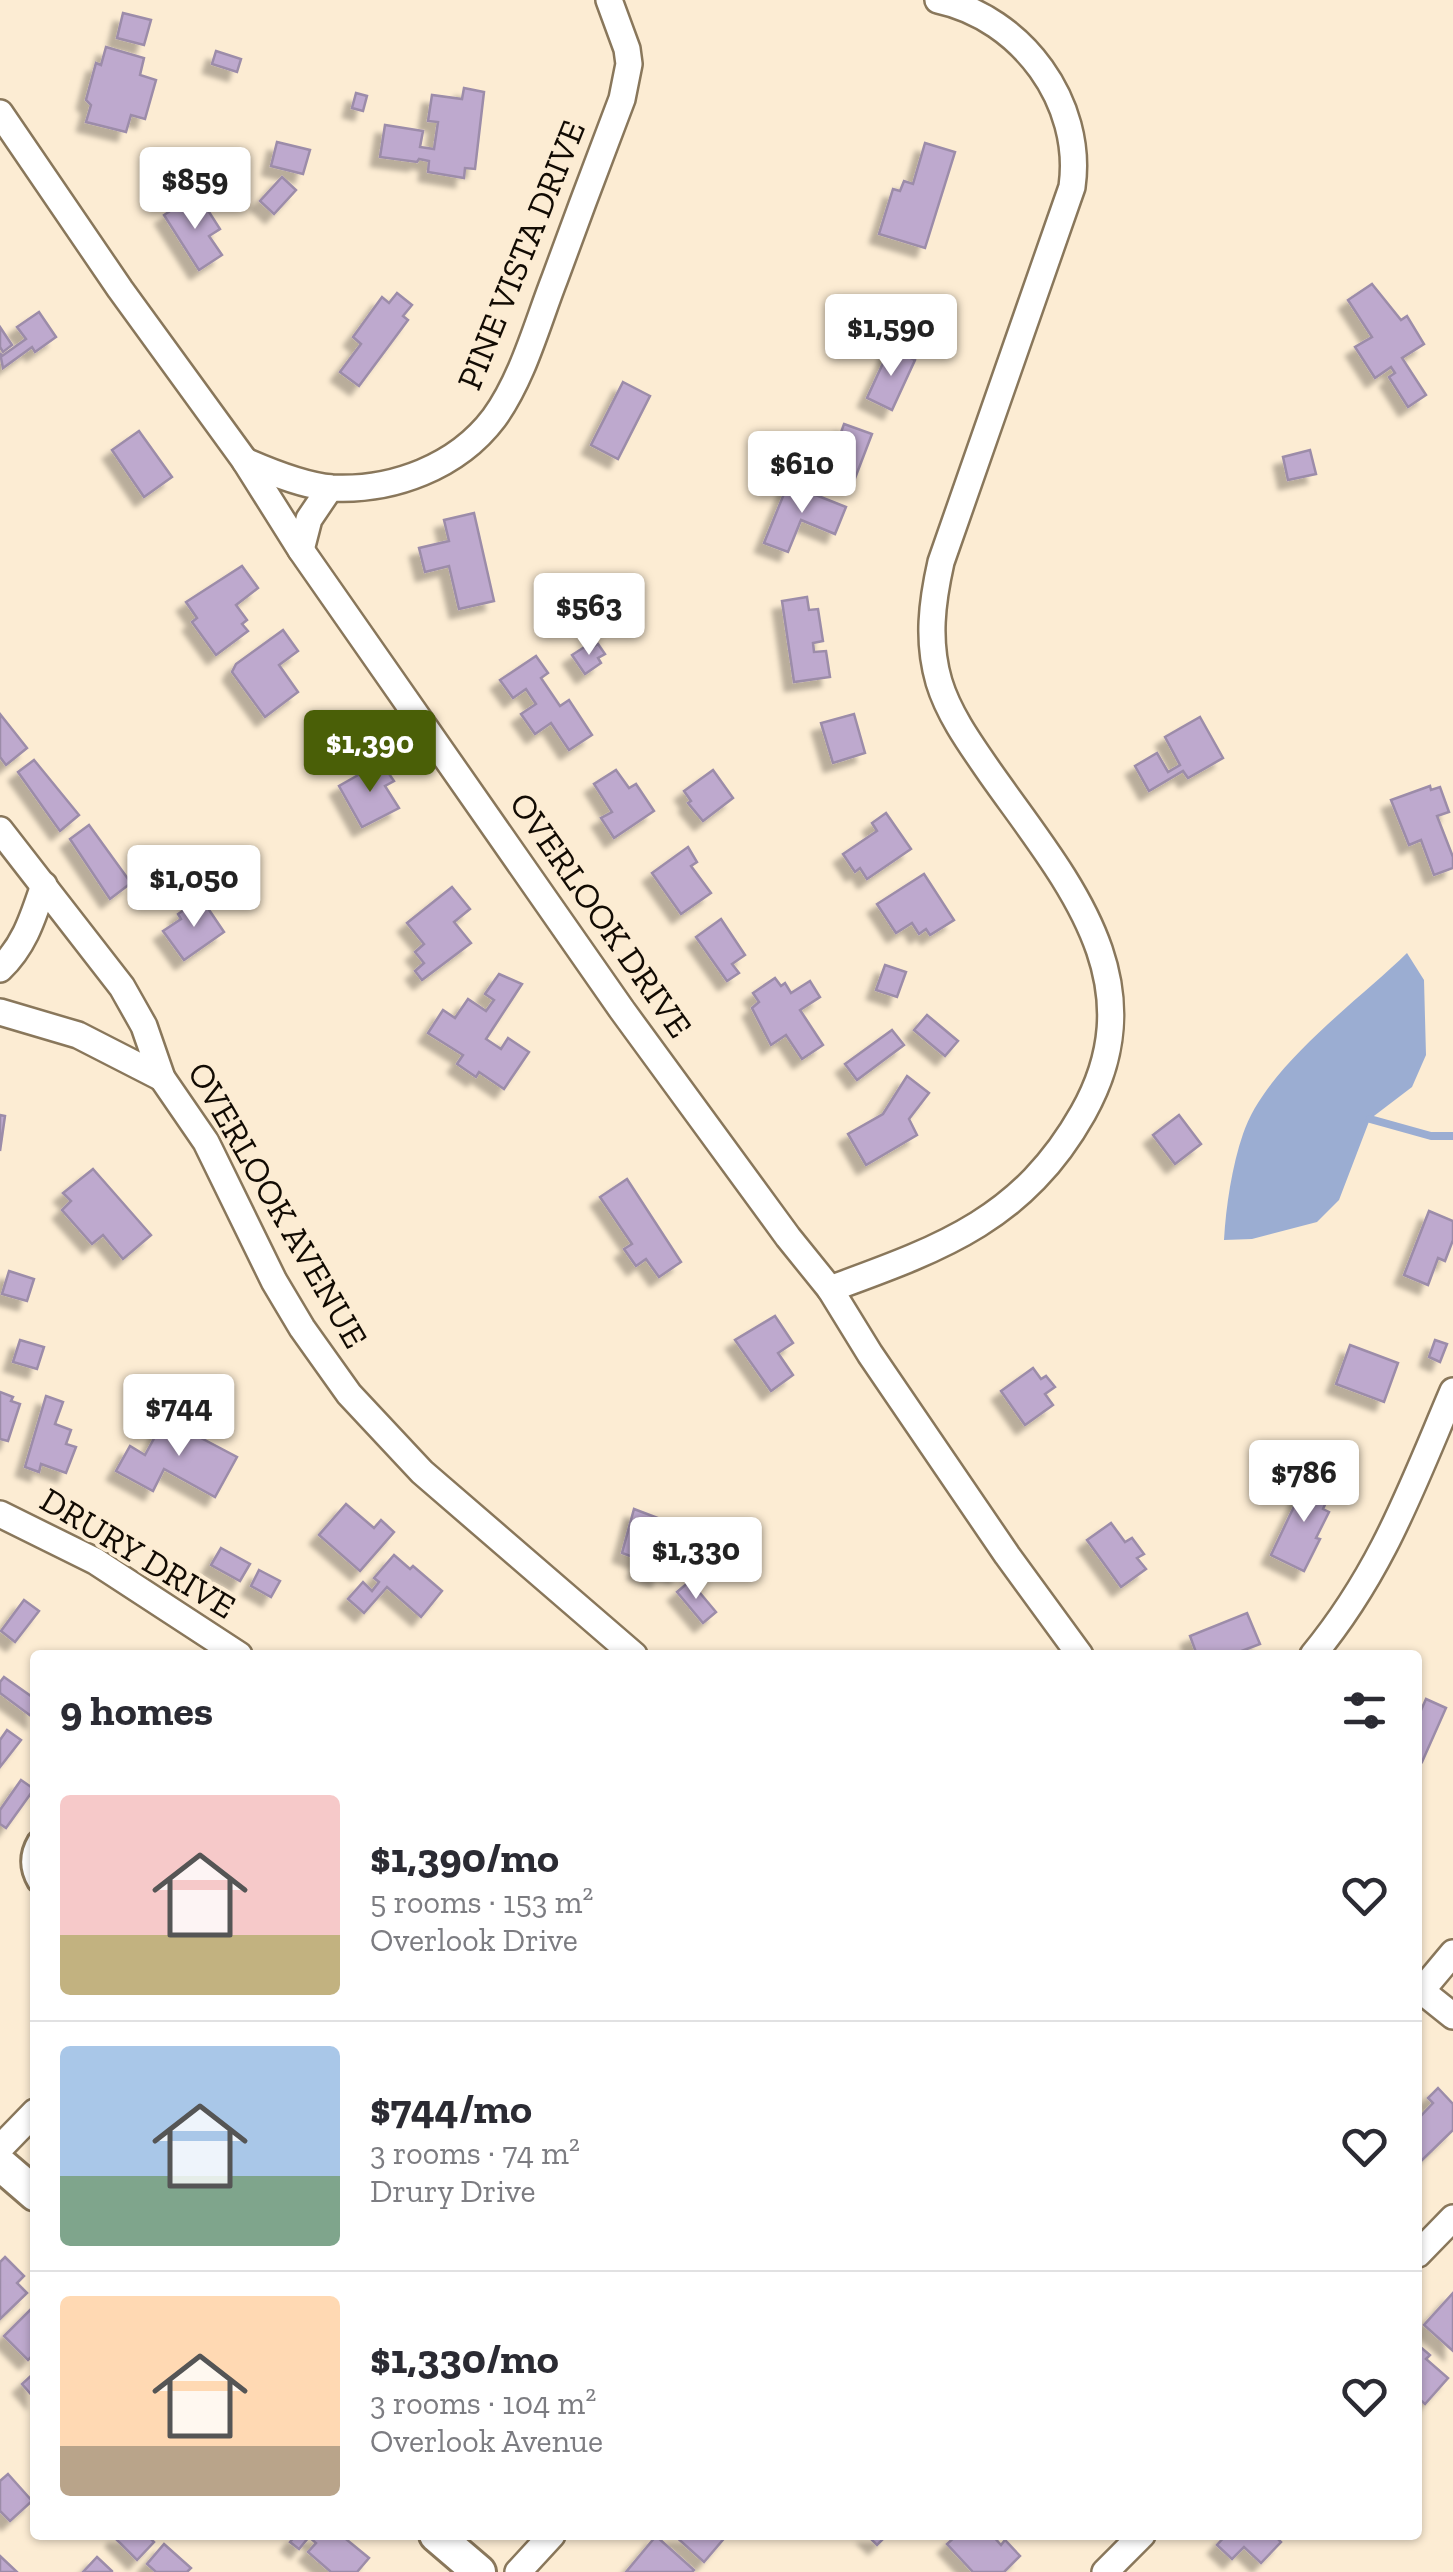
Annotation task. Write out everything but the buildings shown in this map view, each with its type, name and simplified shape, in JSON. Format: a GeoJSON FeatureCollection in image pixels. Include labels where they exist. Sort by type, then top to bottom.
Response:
{"type":"FeatureCollection","features":[{"type":"Feature","properties":{"kind":"street","name":"PINE VISTA DRIVE"},"geometry":{"type":"LineString","coordinates":[[245,461],[330,488],[384,484],[430,470],[448,460],[493,418],[510,390],[622,99],[629,64],[609,0]]}},
{"type":"Feature","properties":{"kind":"street"},"geometry":{"type":"LineString","coordinates":[[830,1289],[902,1262],[981,1225],[1028,1186],[1070,1136],[1096,1090],[1111,1034],[1111,996],[1100,942],[1076,895],[970,744],[938,679],[931,609],[940,562],[1072,188],[1075,166],[1069,122],[1038,62],[986,18],[938,0]]}},
{"type":"Feature","properties":{"kind":"street","name":"OVERLOOK DRIVE"},"geometry":{"type":"LineString","coordinates":[[2,121],[245,461],[301,550],[622,1010],[830,1289],[1007,1555],[1076,1650]]}},
{"type":"Feature","properties":{"kind":"street"},"geometry":{"type":"LineString","coordinates":[[301,550],[309,520],[330,488]]}},
{"type":"Feature","properties":{"kind":"street","name":"OVERLOOK AVENUE"},"geometry":{"type":"LineString","coordinates":[[0,830],[122,987],[144,1026],[162,1078],[206,1142],[274,1281],[349,1394],[422,1472],[628,1650]]}},
{"type":"Feature","properties":{"kind":"street"},"geometry":{"type":"LineString","coordinates":[[0,969],[27,934],[44,885]]}},
{"type":"Feature","properties":{"kind":"street"},"geometry":{"type":"LineString","coordinates":[[0,1012],[78,1034],[162,1078]]}},
{"type":"Feature","properties":{"kind":"street"},"geometry":{"type":"LineString","coordinates":[[1317,1650],[1362,1590],[1404,1511],[1453,1390]]}},
{"type":"Feature","properties":{"kind":"street","name":"DRURY DRIVE"},"geometry":{"type":"LineString","coordinates":[[0,1514],[95,1561],[231,1650]]}},
{"type":"Feature","properties":{"kind":"street"},"geometry":{"type":"LineString","coordinates":[[1422,1987],[1453,1954]]}},
{"type":"Feature","properties":{"kind":"street"},"geometry":{"type":"LineString","coordinates":[[1422,1991],[1453,2016]]}},
{"type":"Feature","properties":{"kind":"street"},"geometry":{"type":"LineString","coordinates":[[0,2148],[30,2117]]}},
{"type":"Feature","properties":{"kind":"street"},"geometry":{"type":"LineString","coordinates":[[0,2164],[30,2190]]}},
{"type":"Feature","properties":{"kind":"street"},"geometry":{"type":"LineString","coordinates":[[1422,2250],[1453,2218]]}},
{"type":"Feature","properties":{"kind":"street"},"geometry":{"type":"LineString","coordinates":[[442,2540],[479,2572]]}},
{"type":"Feature","properties":{"kind":"street"},"geometry":{"type":"LineString","coordinates":[[518,2572],[547,2540]]}},
{"type":"Feature","properties":{"kind":"street"},"geometry":{"type":"LineString","coordinates":[[1106,2572],[1137,2540]]}},
{"type":"Feature","properties":{"kind":"water"},"geometry":{"type":"Polygon","coordinates":[[[1407,953],[1424,980],[1426,1055],[1412,1087],[1370,1119],[1339,1200],[1317,1222],[1252,1239],[1224,1240],[1236,1159],[1254,1109],[1291,1060],[1407,953]]]}},
{"type":"Feature","properties":{"kind":"waterway"},"geometry":{"type":"LineString","coordinates":[[1370,1119],[1431,1136],[1453,1136]]}}]}
